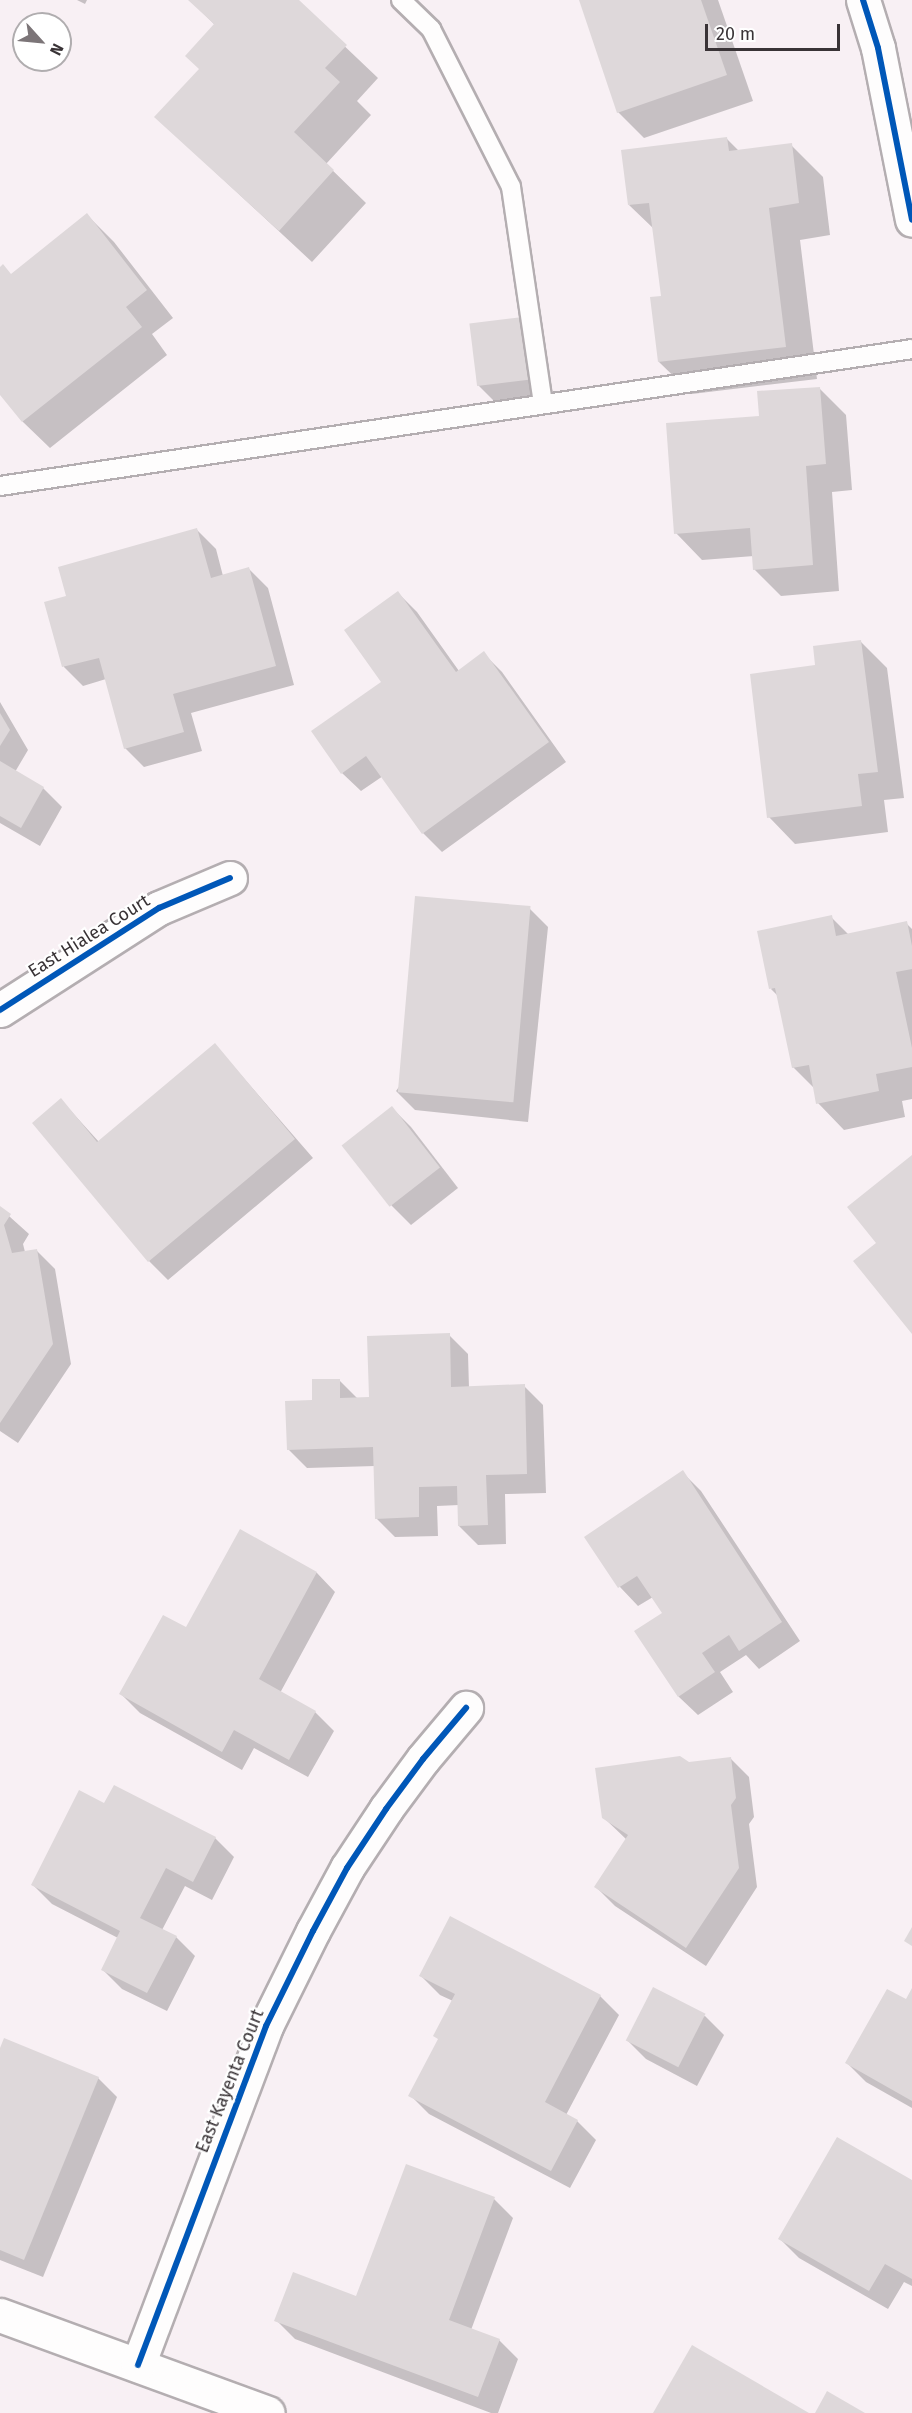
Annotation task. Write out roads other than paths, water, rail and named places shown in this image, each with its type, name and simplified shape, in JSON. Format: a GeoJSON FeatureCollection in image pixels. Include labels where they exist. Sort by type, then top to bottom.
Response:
{"type":"FeatureCollection","features":[{"type":"Feature","properties":{"kind":"street"},"geometry":{"type":"LineString","coordinates":[[863,0],[878,48],[911,204]]}},
{"type":"Feature","properties":{"kind":"street","name":"East Hialea Court"},"geometry":{"type":"LineString","coordinates":[[0,1010],[159,908],[230,878]]}},
{"type":"Feature","properties":{"kind":"street","name":"East Kayenta Court"},"geometry":{"type":"LineString","coordinates":[[138,2365],[266,2026],[313,1930],[347,1868],[386,1809],[423,1759],[466,1708]]}},
{"type":"Feature","properties":{"kind":"street"},"geometry":{"type":"LineString","coordinates":[[0,2315],[268,2413]]}},
{"type":"Feature","properties":{"kind":"lane"},"geometry":{"type":"LineString","coordinates":[[401,0],[431,30],[511,187],[543,404]]}},
{"type":"Feature","properties":{"kind":"lane"},"geometry":{"type":"LineString","coordinates":[[0,486],[912,349]]}}]}
